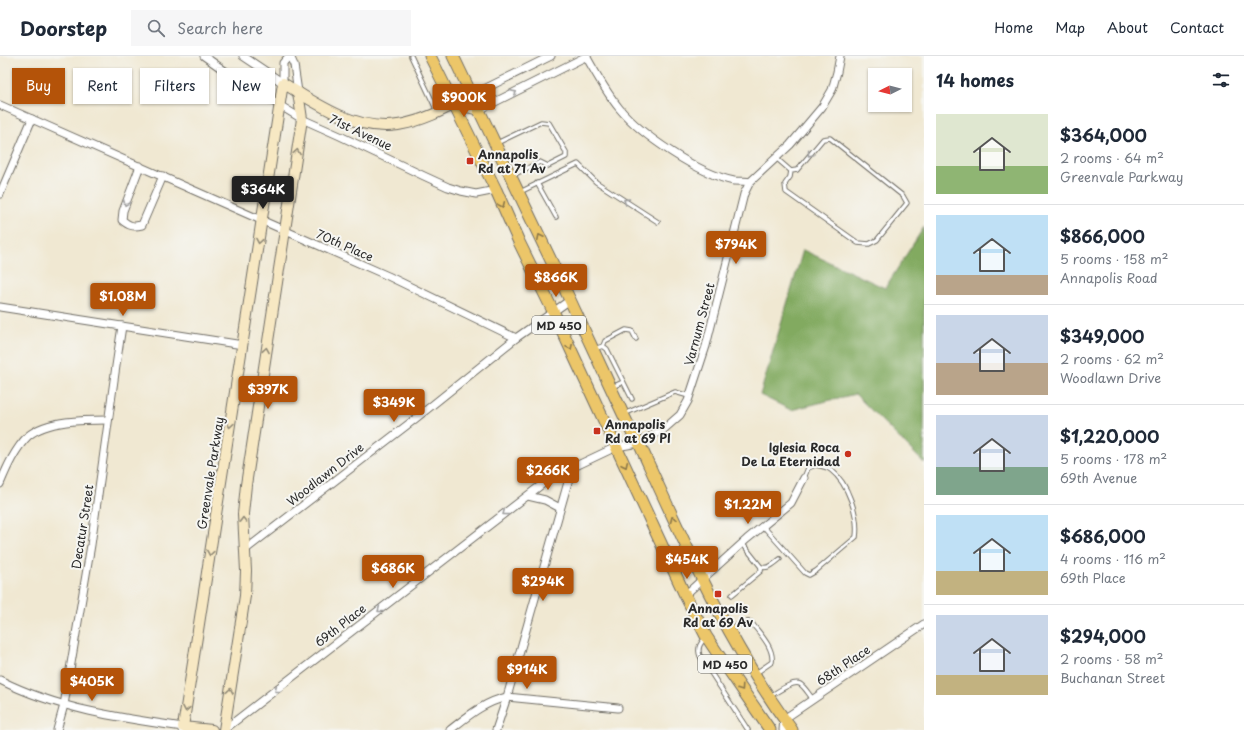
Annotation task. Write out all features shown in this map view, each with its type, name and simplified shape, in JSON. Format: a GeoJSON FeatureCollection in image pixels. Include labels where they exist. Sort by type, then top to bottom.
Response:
{"type":"FeatureCollection","features":[{"type":"Feature","properties":{"kind":"main road","name":"MD 450"},"geometry":{"type":"LineString","coordinates":[[430,56],[496,190],[685,595],[706,636],[770,730]]}},
{"type":"Feature","properties":{"kind":"main road","name":"MD 450"},"geometry":{"type":"LineString","coordinates":[[453,56],[570,300],[598,347],[611,388],[634,437],[639,443],[702,580],[729,630],[770,697],[783,724],[792,730]]}},
{"type":"Feature","properties":{"kind":"street","name":"71st Avenue"},"geometry":{"type":"LineString","coordinates":[[204,56],[232,76],[302,119],[448,187],[476,194],[496,190]]}},
{"type":"Feature","properties":{"kind":"street","name":"71st Avenue"},"geometry":{"type":"LineString","coordinates":[[243,56],[322,108],[363,124],[383,126],[398,125],[438,112],[551,56]]}},
{"type":"Feature","properties":{"kind":"street","name":"Greenvale Parkway"},"geometry":{"type":"LineString","coordinates":[[182,728],[280,106],[283,83],[283,63],[289,56],[294,65],[302,119],[246,485],[243,514],[246,571],[245,596],[222,730]]}},
{"type":"Feature","properties":{"kind":"street"},"geometry":{"type":"LineString","coordinates":[[454,104],[479,110],[586,56],[602,84],[620,109],[652,139],[713,173],[734,180],[750,182]]}},
{"type":"Feature","properties":{"kind":"street","name":"Varnum Street"},"geometry":{"type":"LineString","coordinates":[[616,447],[639,443],[672,424],[680,415],[689,396],[706,346],[744,194],[750,182],[790,145],[822,108],[832,90],[840,56]]}},
{"type":"Feature","properties":{"kind":"street","name":"70th Place"},"geometry":{"type":"LineString","coordinates":[[0,105],[388,276],[516,338]]}},
{"type":"Feature","properties":{"kind":"street"},"geometry":{"type":"LineString","coordinates":[[0,194],[32,119]]}},
{"type":"Feature","properties":{"kind":"street"},"geometry":{"type":"LineString","coordinates":[[140,166],[123,211],[122,220],[128,225],[142,225],[163,176]]}},
{"type":"Feature","properties":{"kind":"street","name":"Woodlawn Drive"},"geometry":{"type":"LineString","coordinates":[[245,550],[516,338],[570,300]]}},
{"type":"Feature","properties":{"kind":"street"},"geometry":{"type":"LineString","coordinates":[[0,307],[243,345]]}},
{"type":"Feature","properties":{"kind":"street","name":"Decatur Street"},"geometry":{"type":"LineString","coordinates":[[57,730],[64,705],[91,545],[122,326]]}},
{"type":"Feature","properties":{"kind":"street"},"geometry":{"type":"LineString","coordinates":[[0,484],[8,464],[28,436],[40,429],[62,423],[86,420],[108,420]]}},
{"type":"Feature","properties":{"kind":"street","name":"69th Place"},"geometry":{"type":"LineString","coordinates":[[222,730],[549,480],[616,447]]}},
{"type":"Feature","properties":{"kind":"street"},"geometry":{"type":"LineString","coordinates":[[496,730],[507,697],[572,468]]}},
{"type":"Feature","properties":{"kind":"street"},"geometry":{"type":"LineString","coordinates":[[685,595],[742,543],[792,503],[804,478]]}},
{"type":"Feature","properties":{"kind":"street"},"geometry":{"type":"LineString","coordinates":[[528,496],[545,500],[560,508]]}},
{"type":"Feature","properties":{"kind":"street","name":"68th Place"},"geometry":{"type":"LineString","coordinates":[[783,724],[813,699],[924,624]]}},
{"type":"Feature","properties":{"kind":"street"},"geometry":{"type":"LineString","coordinates":[[0,680],[64,705],[98,713],[182,728],[212,730]]}},
{"type":"Feature","properties":{"kind":"street"},"geometry":{"type":"LineString","coordinates":[[450,730],[485,704],[507,697],[618,708]]}},
{"type":"Feature","properties":{"kind":"lane"},"geometry":{"type":"LineString","coordinates":[[411,56],[438,112]]}},
{"type":"Feature","properties":{"kind":"lane"},"geometry":{"type":"LineString","coordinates":[[495,144],[541,122],[549,123],[566,152],[566,157],[548,166],[540,162],[510,176]]}},
{"type":"Feature","properties":{"kind":"lane"},"geometry":{"type":"LineString","coordinates":[[830,138],[903,196],[907,203],[877,240],[869,244],[858,243],[786,192],[785,184],[790,177],[791,171],[797,170],[823,139],[830,138]]}},
{"type":"Feature","properties":{"kind":"lane"},"geometry":{"type":"LineString","coordinates":[[776,158],[791,171]]}},
{"type":"Feature","properties":{"kind":"lane"},"geometry":{"type":"LineString","coordinates":[[518,193],[578,164],[596,182],[658,222]]}},
{"type":"Feature","properties":{"kind":"lane"},"geometry":{"type":"LineString","coordinates":[[537,183],[556,217]]}},
{"type":"Feature","properties":{"kind":"lane"},"geometry":{"type":"LineString","coordinates":[[598,347],[605,341],[626,330],[632,332],[636,339]]}},
{"type":"Feature","properties":{"kind":"lane"},"geometry":{"type":"LineString","coordinates":[[598,347],[607,349],[632,399]]}},
{"type":"Feature","properties":{"kind":"lane"},"geometry":{"type":"LineString","coordinates":[[611,388],[623,382]]}},
{"type":"Feature","properties":{"kind":"lane"},"geometry":{"type":"LineString","coordinates":[[623,414],[675,392],[689,396]]}},
{"type":"Feature","properties":{"kind":"lane"},"geometry":{"type":"LineString","coordinates":[[763,526],[805,573],[809,575],[814,573],[856,536],[856,520],[844,485],[830,469],[816,465],[808,468],[804,478]]}},
{"type":"Feature","properties":{"kind":"lane"},"geometry":{"type":"LineString","coordinates":[[742,543],[761,567],[766,568],[771,566],[780,559]]}},
{"type":"Feature","properties":{"kind":"lane"},"geometry":{"type":"LineString","coordinates":[[732,595],[758,574],[761,567]]}},
{"type":"Feature","properties":{"kind":"lane"},"geometry":{"type":"LineString","coordinates":[[729,630],[744,621],[751,622],[770,649],[772,662],[755,673]]}},
{"type":"Feature","properties":{"kind":"lane"},"geometry":{"type":"LineString","coordinates":[[706,636],[698,646],[698,652],[748,730]]}},
{"type":"Feature","properties":{"kind":"lane"},"geometry":{"type":"LineString","coordinates":[[770,697],[790,684],[795,683],[800,684],[813,699]]}},
{"type":"Feature","properties":{"kind":"green space"},"geometry":{"type":"Polygon","coordinates":[[[924,227],[924,463],[855,394],[791,410],[760,395],[803,250],[885,288],[924,227]]]}},
{"type":"Feature","properties":{"kind":"place","name":"Annapolis Rd at 71 Av"},"geometry":{"type":"Point","coordinates":[470,161]}},
{"type":"Feature","properties":{"kind":"place","name":"Annapolis Rd at 69 Pl"},"geometry":{"type":"Point","coordinates":[597,431]}},
{"type":"Feature","properties":{"kind":"place","name":"Iglesia Roca De La Eternidad"},"geometry":{"type":"Point","coordinates":[848,454]}},
{"type":"Feature","properties":{"kind":"place","name":"Annapolis Rd at 69 Av"},"geometry":{"type":"Point","coordinates":[718,594]}}]}
